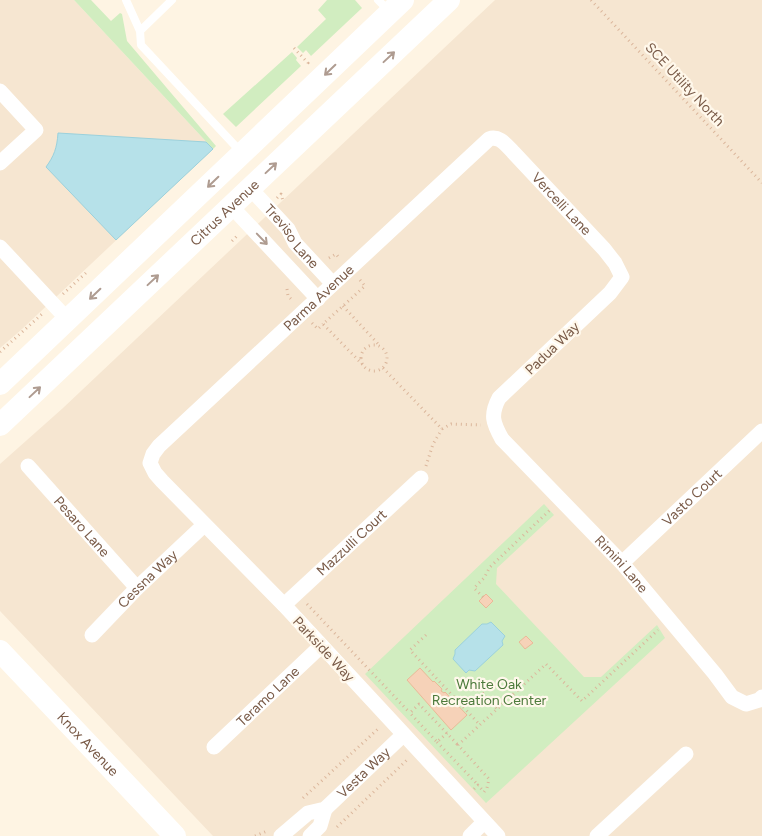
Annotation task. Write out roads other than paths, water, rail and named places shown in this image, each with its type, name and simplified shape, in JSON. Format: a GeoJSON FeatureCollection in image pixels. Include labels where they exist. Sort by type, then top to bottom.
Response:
{"type":"FeatureCollection","features":[{"type":"Feature","properties":{"kind":"main road","name":"Citrus Avenue"},"geometry":{"type":"LineString","coordinates":[[0,425],[449,0]]}},
{"type":"Feature","properties":{"kind":"main road","name":"Citrus Avenue"},"geometry":{"type":"LineString","coordinates":[[0,384],[61,312],[243,154],[391,4]]}},
{"type":"Feature","properties":{"kind":"main road","name":"Knox Avenue"},"geometry":{"type":"LineString","coordinates":[[0,651],[175,836]]}},
{"type":"Feature","properties":{"kind":"street"},"geometry":{"type":"LineString","coordinates":[[0,91],[36,130],[0,163]]}},
{"type":"Feature","properties":{"kind":"street","name":"Vercelli Lane"},"geometry":{"type":"LineString","coordinates":[[493,137],[513,152],[597,242],[615,263],[622,277]]}},
{"type":"Feature","properties":{"kind":"street","name":"Parma Avenue"},"geometry":{"type":"LineString","coordinates":[[150,464],[153,454],[159,446],[485,141],[493,137]]}},
{"type":"Feature","properties":{"kind":"street","name":"Treviso Lane"},"geometry":{"type":"LineString","coordinates":[[250,188],[288,229],[287,250],[318,298]]}},
{"type":"Feature","properties":{"kind":"street","name":"Treviso Lane"},"geometry":{"type":"LineString","coordinates":[[231,206],[333,284]]}},
{"type":"Feature","properties":{"kind":"street"},"geometry":{"type":"LineString","coordinates":[[0,247],[61,312]]}},
{"type":"Feature","properties":{"kind":"street","name":"Padua Way"},"geometry":{"type":"LineString","coordinates":[[494,425],[493,410],[499,398],[610,293],[622,277]]}},
{"type":"Feature","properties":{"kind":"street","name":"Rimini Lane"},"geometry":{"type":"LineString","coordinates":[[494,425],[502,439],[622,563],[732,697],[746,704],[759,700],[762,696]]}},
{"type":"Feature","properties":{"kind":"street","name":"Vasto Court"},"geometry":{"type":"LineString","coordinates":[[622,563],[762,432]]}},
{"type":"Feature","properties":{"kind":"street","name":"Parkside Way"},"geometry":{"type":"LineString","coordinates":[[150,464],[155,473],[284,606],[498,836]]}},
{"type":"Feature","properties":{"kind":"street","name":"Pesaro Lane"},"geometry":{"type":"LineString","coordinates":[[28,466],[137,588]]}},
{"type":"Feature","properties":{"kind":"street","name":"Mazzulli Court"},"geometry":{"type":"LineString","coordinates":[[284,606],[421,478]]}},
{"type":"Feature","properties":{"kind":"street","name":"Cessna Way"},"geometry":{"type":"LineString","coordinates":[[92,635],[137,588],[204,525]]}},
{"type":"Feature","properties":{"kind":"street","name":"Teramo Lane"},"geometry":{"type":"LineString","coordinates":[[214,747],[320,646]]}},
{"type":"Feature","properties":{"kind":"street","name":"Vesta Way"},"geometry":{"type":"LineString","coordinates":[[281,836],[308,813],[324,809],[403,735]]}},
{"type":"Feature","properties":{"kind":"street"},"geometry":{"type":"LineString","coordinates":[[597,836],[686,754]]}},
{"type":"Feature","properties":{"kind":"street","name":"Vesta Way"},"geometry":{"type":"LineString","coordinates":[[310,836],[320,826],[324,809]]}},
{"type":"Feature","properties":{"kind":"street"},"geometry":{"type":"LineString","coordinates":[[470,836],[484,822]]}},
{"type":"Feature","properties":{"kind":"lane"},"geometry":{"type":"LineString","coordinates":[[126,0],[140,31],[141,45],[243,154]]}},
{"type":"Feature","properties":{"kind":"lane"},"geometry":{"type":"LineString","coordinates":[[140,31],[172,0]]}},
{"type":"Feature","properties":{"kind":"water"},"geometry":{"type":"Polygon","coordinates":[[[58,133],[206,142],[213,149],[116,240],[46,167],[55,152],[58,133]]]}},
{"type":"Feature","properties":{"kind":"water"},"geometry":{"type":"Polygon","coordinates":[[[491,622],[505,636],[502,641],[503,645],[475,671],[469,670],[466,673],[453,659],[455,650],[482,624],[491,622]]]}},
{"type":"Feature","properties":{"kind":"park label","name":"White Oak Recreation Center"},"geometry":{"type":"Point","coordinates":[489,692]}}]}
